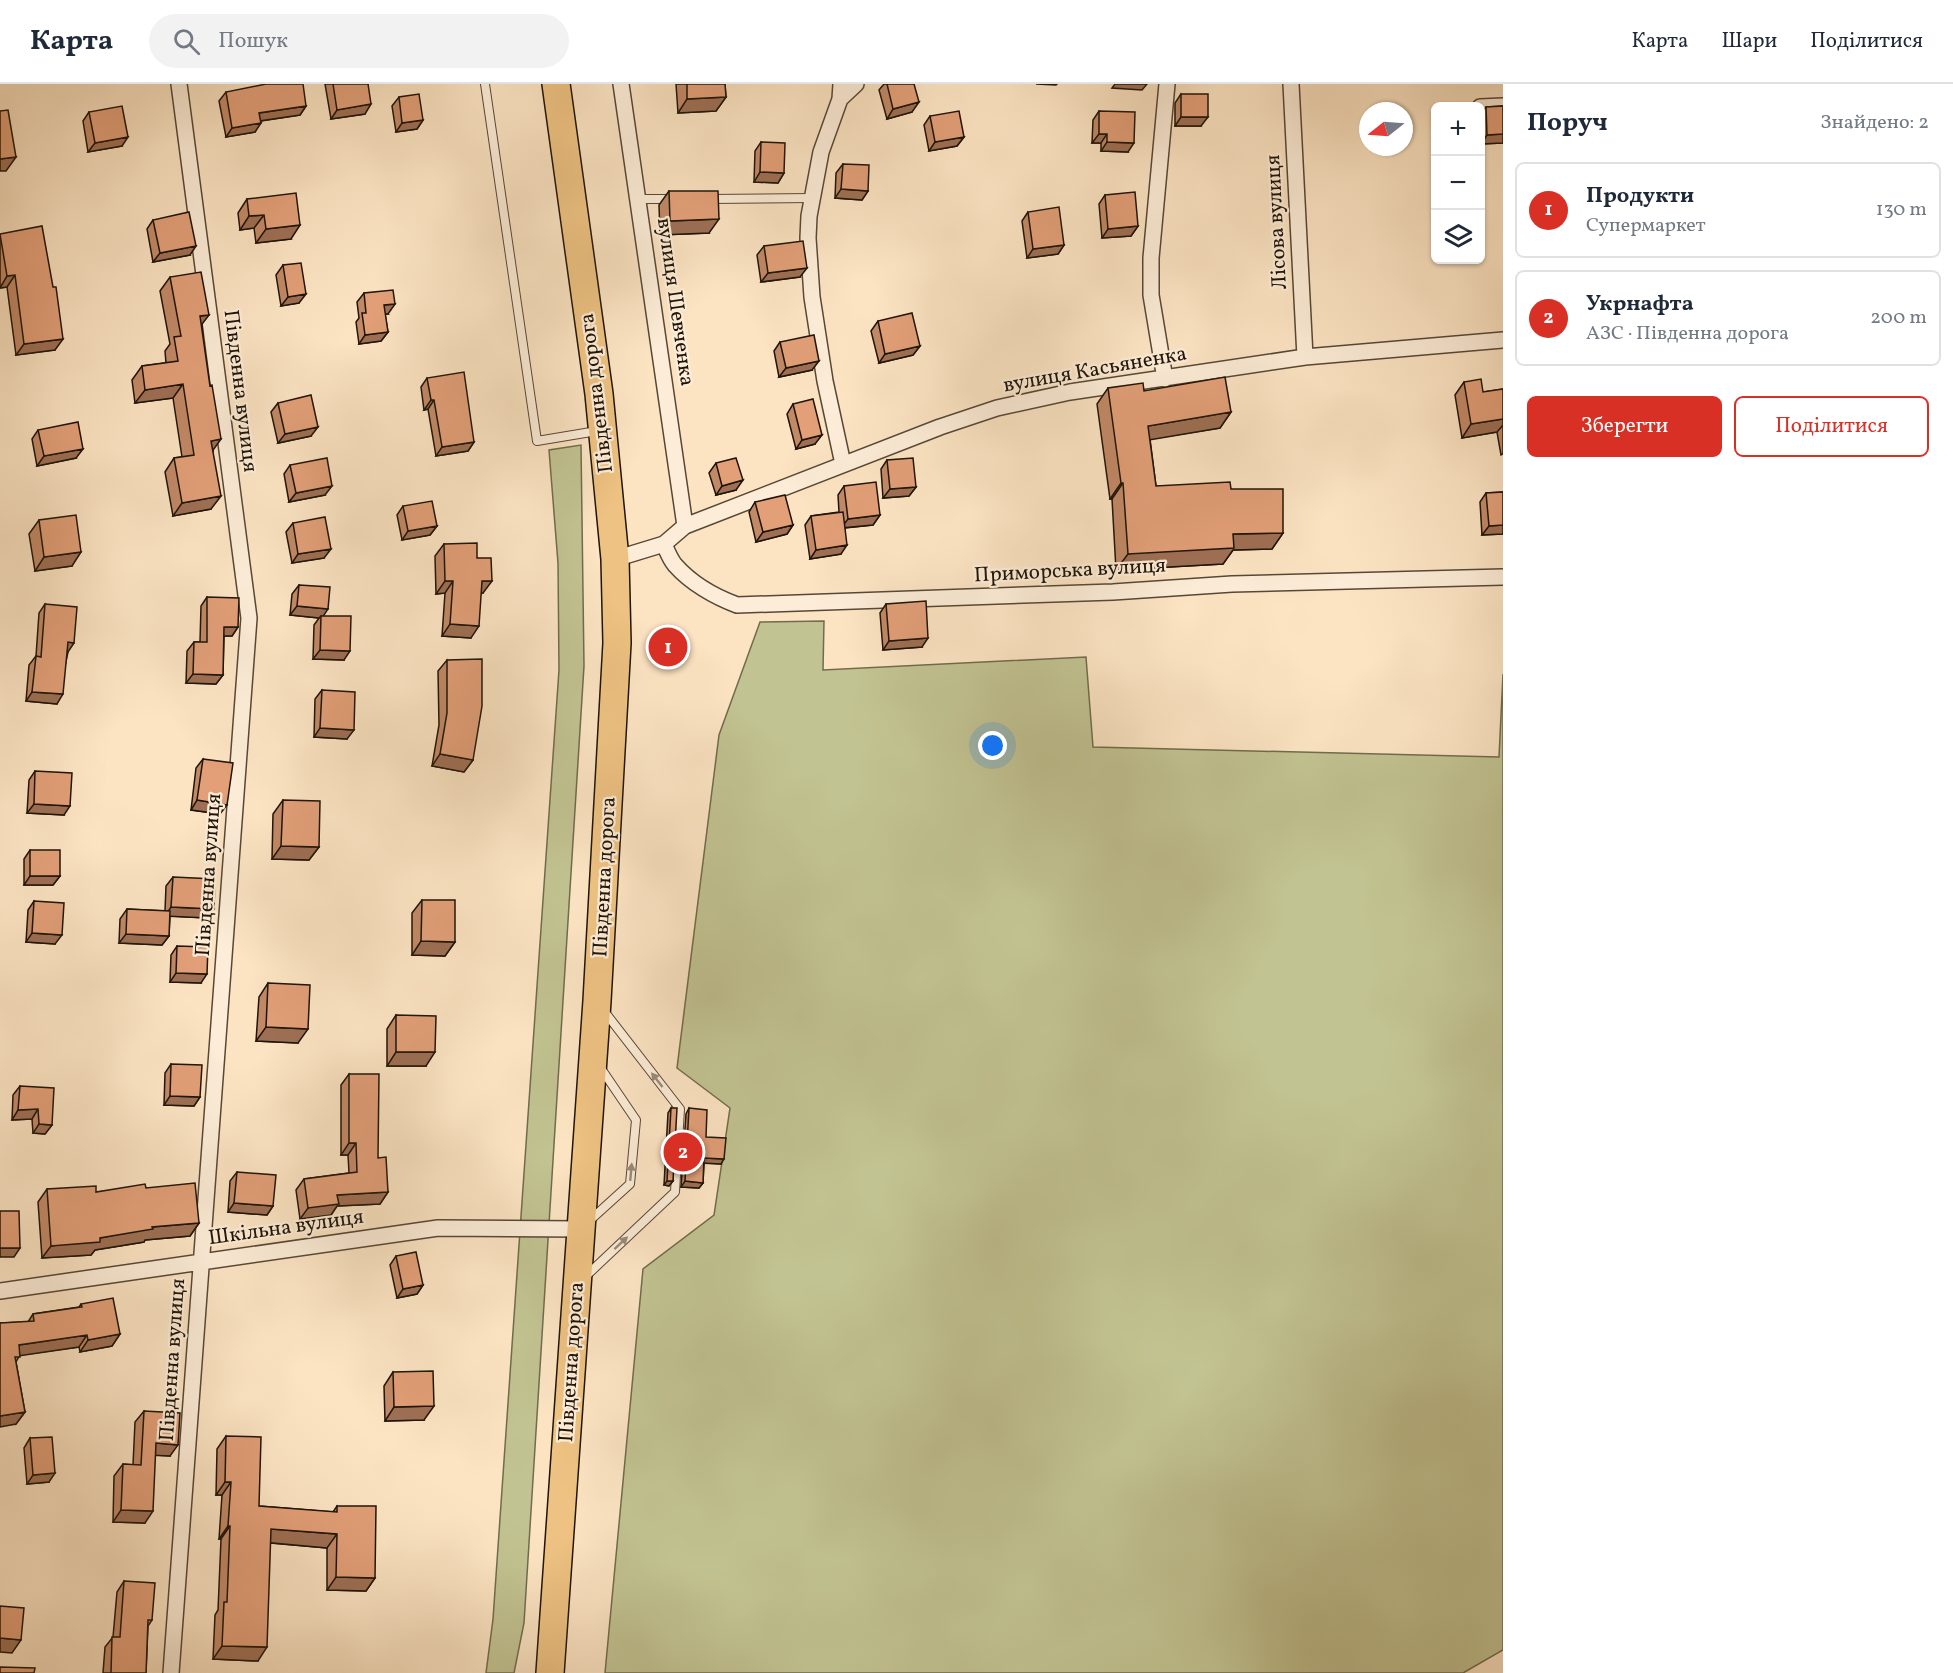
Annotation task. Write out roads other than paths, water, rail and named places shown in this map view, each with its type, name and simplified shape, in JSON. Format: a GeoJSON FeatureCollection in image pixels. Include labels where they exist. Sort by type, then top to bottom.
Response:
{"type":"FeatureCollection","features":[{"type":"Feature","properties":{"kind":"highway","name":"Південна дорога"},"geometry":{"type":"LineString","coordinates":[[550,1673],[597,1001],[617,643],[615,559],[603,430],[556,84]]}},
{"type":"Feature","properties":{"kind":"street","name":"Південна вулиця"},"geometry":{"type":"LineString","coordinates":[[171,1673],[249,618],[179,84]]}},
{"type":"Feature","properties":{"kind":"street","name":"вулиця Шевченка"},"geometry":{"type":"LineString","coordinates":[[621,84],[685,526]]}},
{"type":"Feature","properties":{"kind":"street"},"geometry":{"type":"LineString","coordinates":[[843,464],[825,381],[812,297],[808,238],[812,198],[821,152],[840,92],[856,84]]}},
{"type":"Feature","properties":{"kind":"street"},"geometry":{"type":"LineString","coordinates":[[1165,379],[1151,295],[1151,258],[1167,84]]}},
{"type":"Feature","properties":{"kind":"street","name":"Лісова вулиця"},"geometry":{"type":"LineString","coordinates":[[1291,84],[1305,357]]}},
{"type":"Feature","properties":{"kind":"street"},"geometry":{"type":"LineString","coordinates":[[1485,107],[1503,106]]}},
{"type":"Feature","properties":{"kind":"street","name":"вулиця Касьяненка"},"geometry":{"type":"LineString","coordinates":[[615,559],[663,544],[685,526],[843,464],[997,408],[1070,392],[1305,357],[1503,340]]}},
{"type":"Feature","properties":{"kind":"street","name":"Приморська вулиця"},"geometry":{"type":"LineString","coordinates":[[663,544],[675,565],[699,586],[736,605],[1113,592],[1232,584],[1503,577]]}},
{"type":"Feature","properties":{"kind":"street","name":"Шкільна вулиця"},"geometry":{"type":"LineString","coordinates":[[0,1291],[438,1228],[580,1229]]}},
{"type":"Feature","properties":{"kind":"street"},"geometry":{"type":"LineString","coordinates":[[538,1673],[553,1629]]}},
{"type":"Feature","properties":{"kind":"lane"},"geometry":{"type":"LineString","coordinates":[[485,84],[537,441],[603,430]]}},
{"type":"Feature","properties":{"kind":"lane"},"geometry":{"type":"LineString","coordinates":[[697,199],[812,198]]}},
{"type":"Feature","properties":{"kind":"lane"},"geometry":{"type":"LineString","coordinates":[[639,199],[685,199]]}},
{"type":"Feature","properties":{"kind":"lane"},"geometry":{"type":"LineString","coordinates":[[578,1283],[675,1192],[680,1109],[597,1001]]}},
{"type":"Feature","properties":{"kind":"lane"},"geometry":{"type":"LineString","coordinates":[[580,1229],[630,1184],[636,1120],[593,1057]]}},
{"type":"Feature","properties":{"kind":"place","name":"Продукти"},"geometry":{"type":"Point","coordinates":[668,647]}},
{"type":"Feature","properties":{"kind":"place","name":"Укрнафта"},"geometry":{"type":"Point","coordinates":[683,1152]}}]}
